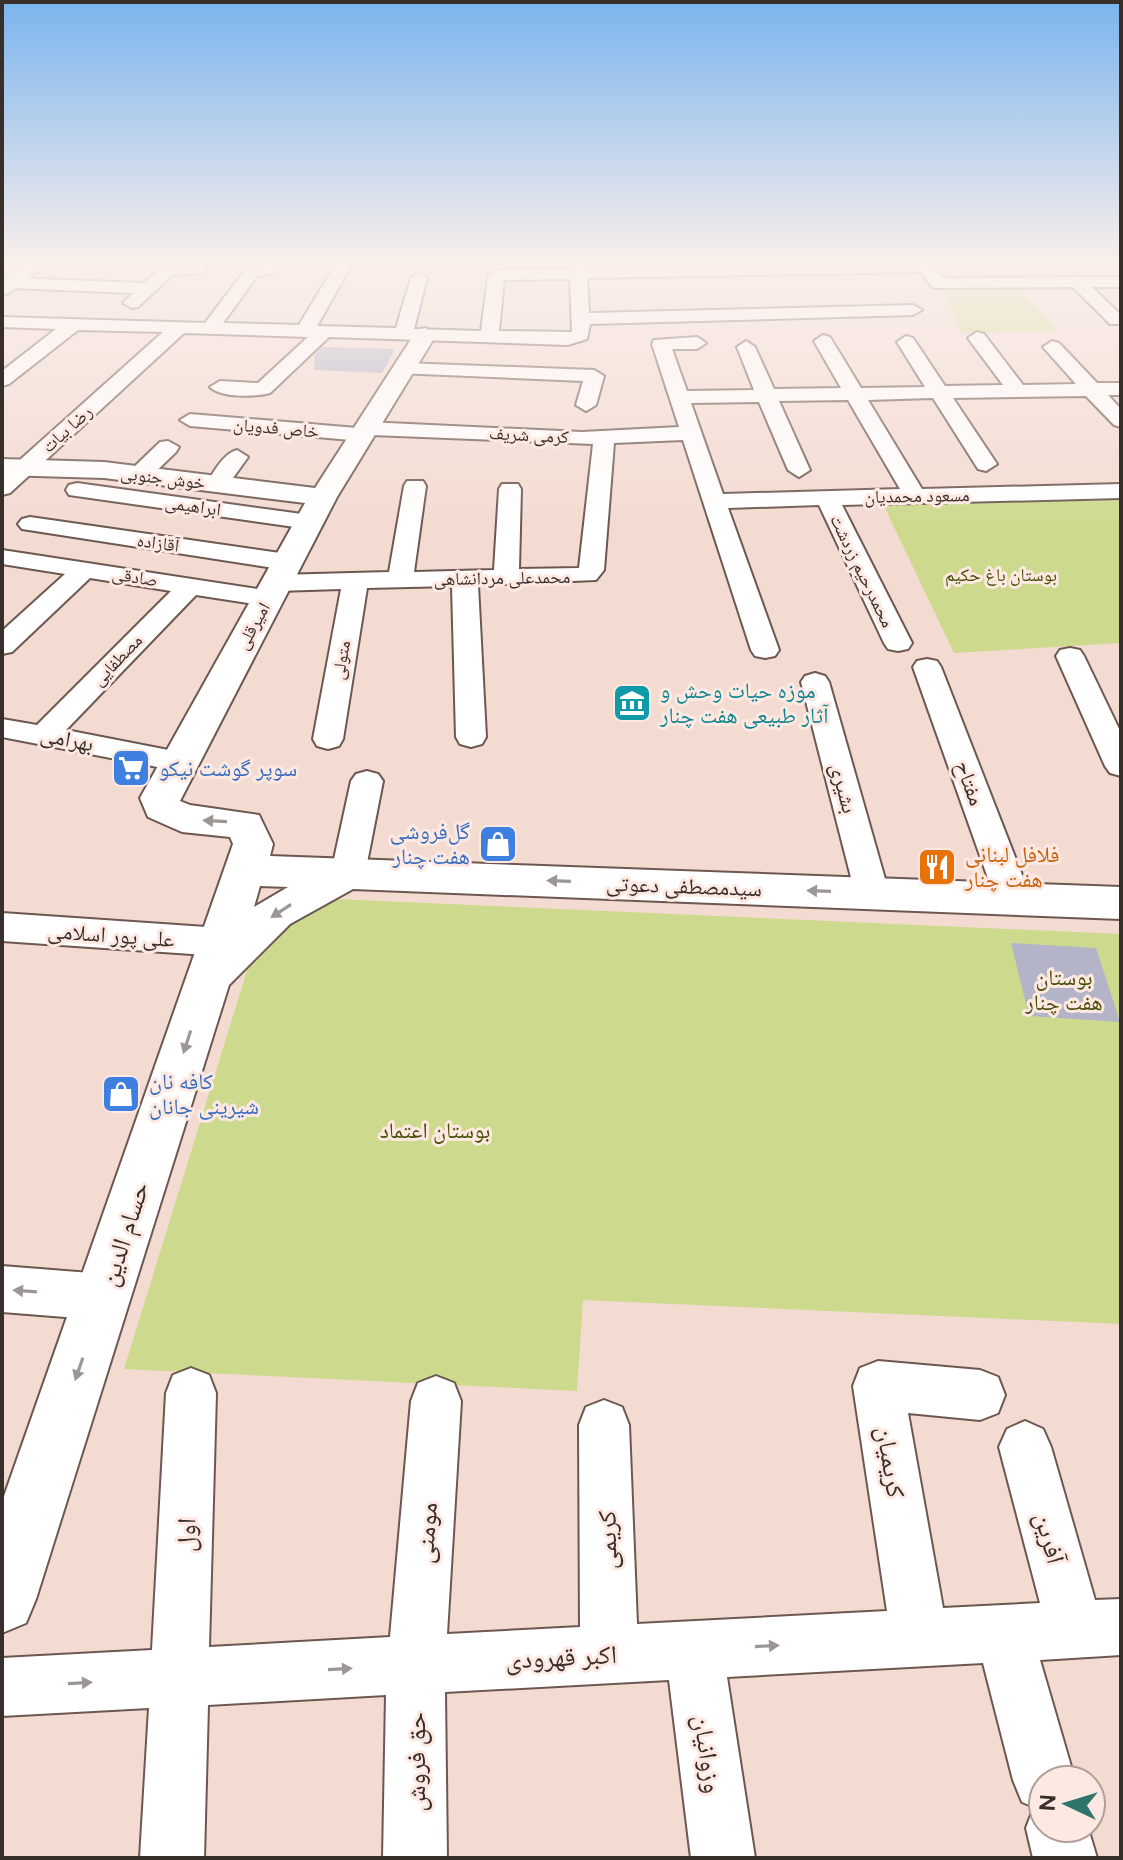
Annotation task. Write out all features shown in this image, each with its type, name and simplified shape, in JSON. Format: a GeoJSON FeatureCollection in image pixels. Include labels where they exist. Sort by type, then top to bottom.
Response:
{"type":"FeatureCollection","features":[{"type":"Feature","properties":{"kind":"main road","name":"امیرقلی"},"geometry":{"type":"LineString","coordinates":[[247,870],[253,844],[245,825],[182,818],[162,808],[160,798],[316,510],[404,369],[409,351]]}},
{"type":"Feature","properties":{"kind":"main road","name":"خوش جنوبی"},"geometry":{"type":"LineString","coordinates":[[14,467],[104,470],[217,484],[316,510]]}},
{"type":"Feature","properties":{"kind":"main road","name":"سیدمصطفی دعوتی"},"geometry":{"type":"LineString","coordinates":[[247,870],[1121,903]]}},
{"type":"Feature","properties":{"kind":"main road","name":"حسام الدین"},"geometry":{"type":"LineString","coordinates":[[2,1599],[247,870]]}},
{"type":"Feature","properties":{"kind":"main road"},"geometry":{"type":"LineString","coordinates":[[213,964],[275,913],[348,873]]}},
{"type":"Feature","properties":{"kind":"street"},"geometry":{"type":"LineString","coordinates":[[2,380],[40,351]]}},
{"type":"Feature","properties":{"kind":"street","name":"رضا بیات"},"geometry":{"type":"LineString","coordinates":[[2,488],[14,467],[152,351]]}},
{"type":"Feature","properties":{"kind":"street"},"geometry":{"type":"LineString","coordinates":[[220,387],[262,390],[297,351]]}},
{"type":"Feature","properties":{"kind":"street"},"geometry":{"type":"LineString","coordinates":[[531,400],[539,374],[552,351]]}},
{"type":"Feature","properties":{"kind":"street"},"geometry":{"type":"LineString","coordinates":[[663,351],[765,650]]}},
{"type":"Feature","properties":{"kind":"street"},"geometry":{"type":"LineString","coordinates":[[748,351],[799,470]]}},
{"type":"Feature","properties":{"kind":"street"},"geometry":{"type":"LineString","coordinates":[[829,351],[915,496]]}},
{"type":"Feature","properties":{"kind":"street"},"geometry":{"type":"LineString","coordinates":[[912,351],[986,464]]}},
{"type":"Feature","properties":{"kind":"street"},"geometry":{"type":"LineString","coordinates":[[987,351],[1018,391]]}},
{"type":"Feature","properties":{"kind":"street"},"geometry":{"type":"LineString","coordinates":[[1056,351],[1121,421]]}},
{"type":"Feature","properties":{"kind":"street"},"geometry":{"type":"LineString","coordinates":[[404,369],[594,376],[586,405]]}},
{"type":"Feature","properties":{"kind":"street"},"geometry":{"type":"LineString","coordinates":[[678,397],[1121,389]]}},
{"type":"Feature","properties":{"kind":"street","name":"خاص فدویان"},"geometry":{"type":"LineString","coordinates":[[139,475],[184,428],[364,432]]}},
{"type":"Feature","properties":{"kind":"street","name":"کرمی شریف"},"geometry":{"type":"LineString","coordinates":[[364,432],[604,437],[690,433]]}},
{"type":"Feature","properties":{"kind":"street","name":"محمدعلی مردانشاهی"},"geometry":{"type":"LineString","coordinates":[[277,581],[580,576],[591,570],[604,437]]}},
{"type":"Feature","properties":{"kind":"street"},"geometry":{"type":"LineString","coordinates":[[217,484],[237,457]]}},
{"type":"Feature","properties":{"kind":"street"},"geometry":{"type":"LineString","coordinates":[[40,516],[104,470]]}},
{"type":"Feature","properties":{"kind":"street"},"geometry":{"type":"LineString","coordinates":[[1055,470],[1073,492]]}},
{"type":"Feature","properties":{"kind":"street"},"geometry":{"type":"LineString","coordinates":[[400,580],[415,486]]}},
{"type":"Feature","properties":{"kind":"street"},"geometry":{"type":"LineString","coordinates":[[506,578],[510,489]]}},
{"type":"Feature","properties":{"kind":"street","name":"مسعود محمدیان"},"geometry":{"type":"LineString","coordinates":[[713,501],[1121,491]]}},
{"type":"Feature","properties":{"kind":"street","name":"محمدرحیم زردشت"},"geometry":{"type":"LineString","coordinates":[[827,498],[898,643]]}},
{"type":"Feature","properties":{"kind":"street","name":"ابراهیمی"},"geometry":{"type":"LineString","coordinates":[[40,516],[316,510]]}},
{"type":"Feature","properties":{"kind":"street","name":"آقازاده"},"geometry":{"type":"LineString","coordinates":[[40,516],[277,581]]}},
{"type":"Feature","properties":{"kind":"street","name":"صادقی"},"geometry":{"type":"LineString","coordinates":[[2,557],[190,586],[277,581]]}},
{"type":"Feature","properties":{"kind":"street"},"geometry":{"type":"LineString","coordinates":[[2,646],[84,570]]}},
{"type":"Feature","properties":{"kind":"street"},"geometry":{"type":"LineString","coordinates":[[465,579],[471,737]]}},
{"type":"Feature","properties":{"kind":"street","name":"متولی"},"geometry":{"type":"LineString","coordinates":[[328,739],[355,581]]}},
{"type":"Feature","properties":{"kind":"street","name":"مصطفایی"},"geometry":{"type":"LineString","coordinates":[[16,735],[190,586]]}},
{"type":"Feature","properties":{"kind":"street"},"geometry":{"type":"LineString","coordinates":[[1070,656],[1121,766]]}},
{"type":"Feature","properties":{"kind":"street","name":"مفتاح"},"geometry":{"type":"LineString","coordinates":[[927,667],[1013,898]]}},
{"type":"Feature","properties":{"kind":"street","name":"بشیری"},"geometry":{"type":"LineString","coordinates":[[815,682],[872,893]]}},
{"type":"Feature","properties":{"kind":"street","name":"بهرامی"},"geometry":{"type":"LineString","coordinates":[[16,735],[178,761]]}},
{"type":"Feature","properties":{"kind":"street"},"geometry":{"type":"LineString","coordinates":[[348,873],[367,781]]}},
{"type":"Feature","properties":{"kind":"street","name":"علی پور اسلامی"},"geometry":{"type":"LineString","coordinates":[[2,927],[213,964]]}},
{"type":"Feature","properties":{"kind":"street"},"geometry":{"type":"LineString","coordinates":[[2,1289],[103,1297]]}},
{"type":"Feature","properties":{"kind":"street","name":"کریمیان"},"geometry":{"type":"LineString","coordinates":[[920,1638],[878,1386],[980,1395]]}},
{"type":"Feature","properties":{"kind":"street","name":"اول"},"geometry":{"type":"LineString","coordinates":[[172,1858],[191,1393]]}},
{"type":"Feature","properties":{"kind":"street","name":"مومنی"},"geometry":{"type":"LineString","coordinates":[[416,1665],[436,1401]]}},
{"type":"Feature","properties":{"kind":"street","name":"کریمی"},"geometry":{"type":"LineString","coordinates":[[604,1425],[609,1654]]}},
{"type":"Feature","properties":{"kind":"street","name":"آفرین"},"geometry":{"type":"LineString","coordinates":[[1025,1447],[1098,1628]]}},
{"type":"Feature","properties":{"kind":"street","name":"اکبر قهرودی"},"geometry":{"type":"LineString","coordinates":[[2,1687],[1098,1628]]}},
{"type":"Feature","properties":{"kind":"street"},"geometry":{"type":"LineString","coordinates":[[1004,1634],[1040,1764]]}},
{"type":"Feature","properties":{"kind":"street","name":"وزوانیان"},"geometry":{"type":"LineString","coordinates":[[694,1650],[723,1858]]}},
{"type":"Feature","properties":{"kind":"street","name":"حق فروش"},"geometry":{"type":"LineString","coordinates":[[415,1858],[416,1665]]}},
{"type":"Feature","properties":{"kind":"green space","name":"بوستان باغ حکیم"},"geometry":{"type":"Polygon","coordinates":[[[1121,495],[1121,643],[954,653],[883,504],[1121,495]]]}},
{"type":"Feature","properties":{"kind":"green space","name":"بوستان اعتماد"},"geometry":{"type":"Polygon","coordinates":[[[270,896],[1121,934],[1121,1324],[583,1300],[577,1391],[124,1369],[270,896]]]}},
{"type":"Feature","properties":{"kind":"building"},"geometry":{"type":"Polygon","coordinates":[[[319,351],[394,351],[382,373],[314,370],[315,355],[319,351]]]}},
{"type":"Feature","properties":{"kind":"building"},"geometry":{"type":"Polygon","coordinates":[[[1011,943],[1096,948],[1120,1022],[1029,1016],[1011,943]]]}},
{"type":"Feature","properties":{"kind":"place","name":"موزه حیات وحش و آثار طبیعی هفت چنار"},"geometry":{"type":"Point","coordinates":[632,703]}},
{"type":"Feature","properties":{"kind":"place","name":"سوپر گوشت نیکو"},"geometry":{"type":"Point","coordinates":[131,768]}},
{"type":"Feature","properties":{"kind":"place","name":"گل‌فروشی هفت چنار"},"geometry":{"type":"Point","coordinates":[498,844]}},
{"type":"Feature","properties":{"kind":"place","name":"فلافل لبنانی هفت چنار"},"geometry":{"type":"Point","coordinates":[937,867]}},
{"type":"Feature","properties":{"kind":"place","name":"کافه نان شیرینی جانان"},"geometry":{"type":"Point","coordinates":[121,1094]}},
{"type":"Feature","properties":{"kind":"park label","name":"بوستان هفت چنار"},"geometry":{"type":"Point","coordinates":[1064,990]}}]}
